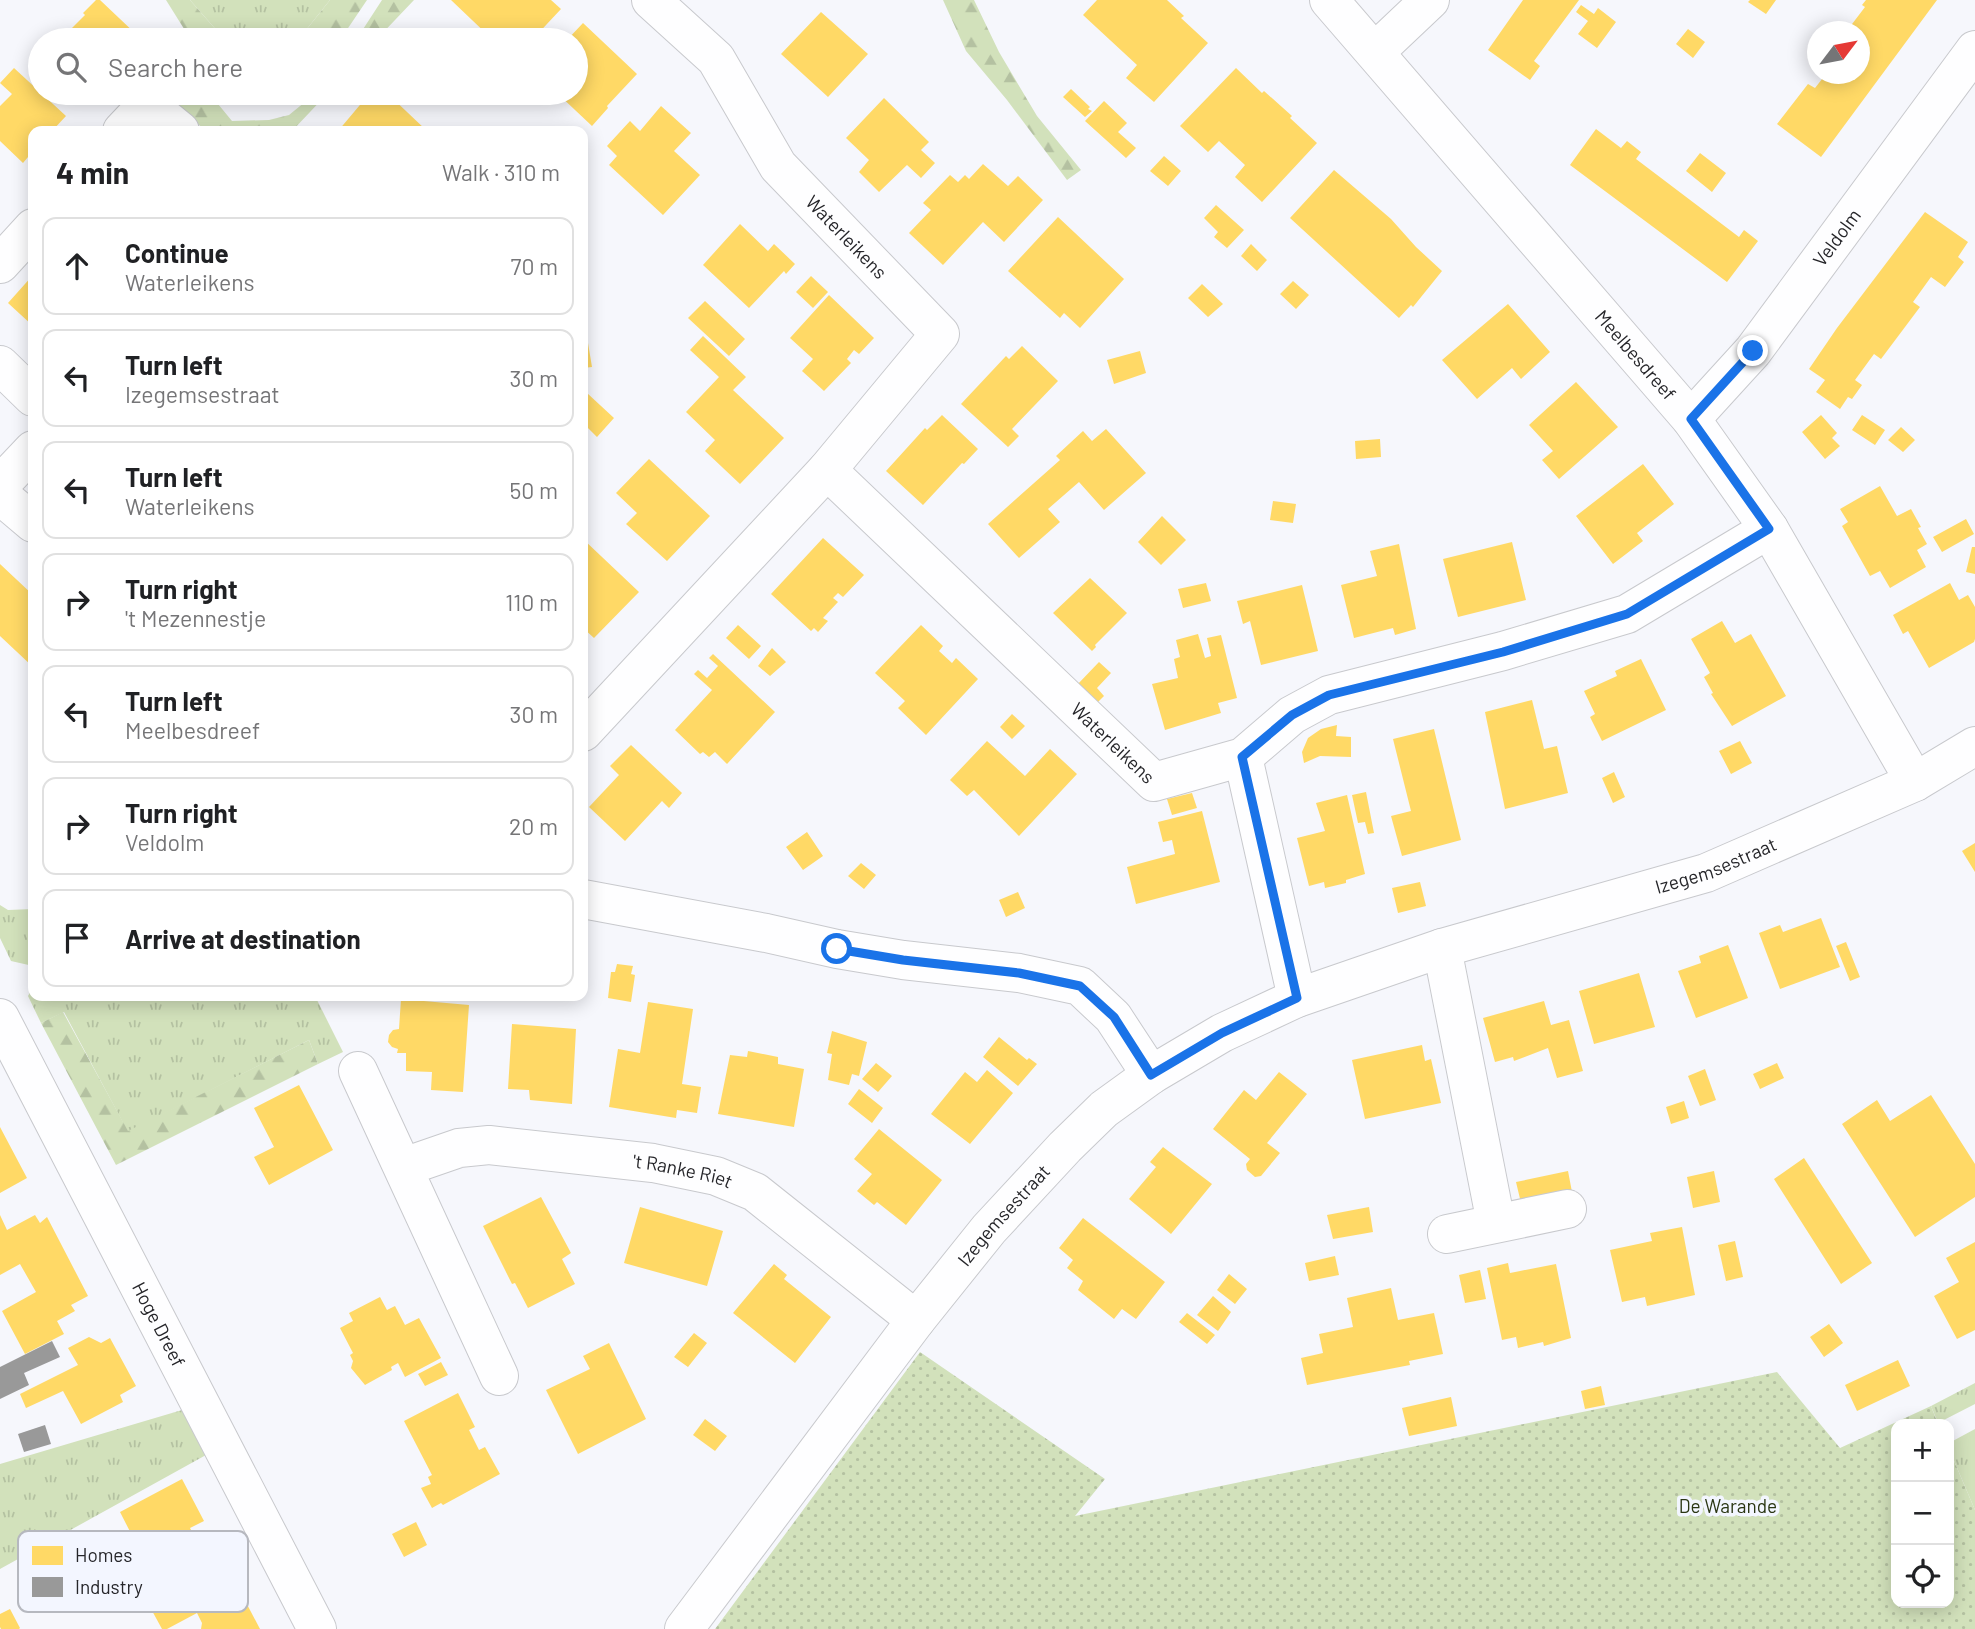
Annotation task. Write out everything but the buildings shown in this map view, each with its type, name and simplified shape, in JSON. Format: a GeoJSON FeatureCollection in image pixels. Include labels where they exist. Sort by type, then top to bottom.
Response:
{"type":"FeatureCollection","features":[{"type":"Feature","properties":{"kind":"street","name":"Waterleikens"},"geometry":{"type":"LineString","coordinates":[[588,727],[827,470],[940,334],[778,166],[716,59],[652,0]]}},
{"type":"Feature","properties":{"kind":"street","name":"Meelbesdreef"},"geometry":{"type":"LineString","coordinates":[[1329,0],[1691,419],[1769,529],[1915,782]]}},
{"type":"Feature","properties":{"kind":"street"},"geometry":{"type":"LineString","coordinates":[[1375,52],[1430,0]]}},
{"type":"Feature","properties":{"kind":"street","name":"Veldolm"},"geometry":{"type":"LineString","coordinates":[[1691,419],[1753,351],[1975,50]]}},
{"type":"Feature","properties":{"kind":"street"},"geometry":{"type":"LineString","coordinates":[[127,126],[138,114],[152,108],[174,126]]}},
{"type":"Feature","properties":{"kind":"street"},"geometry":{"type":"LineString","coordinates":[[0,264],[28,233]]}},
{"type":"Feature","properties":{"kind":"street"},"geometry":{"type":"LineString","coordinates":[[0,365],[28,392]]}},
{"type":"Feature","properties":{"kind":"street"},"geometry":{"type":"LineString","coordinates":[[0,485],[28,455]]}},
{"type":"Feature","properties":{"kind":"street","name":"Waterleikens"},"geometry":{"type":"LineString","coordinates":[[827,470],[1154,782],[1242,757]]}},
{"type":"Feature","properties":{"kind":"street"},"geometry":{"type":"LineString","coordinates":[[0,495],[28,519]]}},
{"type":"Feature","properties":{"kind":"street"},"geometry":{"type":"LineString","coordinates":[[1297,998],[1242,757],[1292,715],[1329,695],[1503,652],[1627,614],[1769,529]]}},
{"type":"Feature","properties":{"kind":"street","name":"Izegemsestraat"},"geometry":{"type":"LineString","coordinates":[[684,1629],[916,1320],[989,1229],[1104,1109],[1151,1075],[1222,1033],[1297,998],[1442,948],[1706,873],[1915,782],[1975,746]]}},
{"type":"Feature","properties":{"kind":"street"},"geometry":{"type":"LineString","coordinates":[[588,900],[837,949],[903,960],[1019,973],[1080,986],[1114,1017],[1151,1075]]}},
{"type":"Feature","properties":{"kind":"street"},"geometry":{"type":"LineString","coordinates":[[1442,948],[1496,1223]]}},
{"type":"Feature","properties":{"kind":"street","name":"Hoge Dreef"},"geometry":{"type":"LineString","coordinates":[[0,1017],[317,1629]]}},
{"type":"Feature","properties":{"kind":"street"},"geometry":{"type":"LineString","coordinates":[[358,1071],[499,1376]]}},
{"type":"Feature","properties":{"kind":"street","name":"'t Ranke Riet"},"geometry":{"type":"LineString","coordinates":[[404,1167],[459,1148],[489,1145],[653,1163],[716,1176],[755,1192],[916,1320]]}},
{"type":"Feature","properties":{"kind":"street"},"geometry":{"type":"LineString","coordinates":[[1447,1234],[1567,1209]]}},
{"type":"Feature","properties":{"kind":"green space"},"geometry":{"type":"Polygon","coordinates":[[[166,0],[190,0],[214,28],[184,28],[166,0]]]}},
{"type":"Feature","properties":{"kind":"green space"},"geometry":{"type":"Polygon","coordinates":[[[190,0],[330,0],[308,28],[214,28],[190,0]]]}},
{"type":"Feature","properties":{"kind":"green space"},"geometry":{"type":"Polygon","coordinates":[[[330,0],[367,0],[348,28],[308,28],[330,0]]]}},
{"type":"Feature","properties":{"kind":"green space"},"geometry":{"type":"Polygon","coordinates":[[[382,0],[414,0],[387,28],[364,28],[382,0]]]}},
{"type":"Feature","properties":{"kind":"green space"},"geometry":{"type":"Polygon","coordinates":[[[943,0],[974,0],[999,52],[1037,116],[1081,170],[1067,180],[966,51],[943,0]]]}},
{"type":"Feature","properties":{"kind":"green space"},"geometry":{"type":"Polygon","coordinates":[[[177,105],[219,105],[232,121],[269,120],[289,115],[301,105],[317,105],[297,126],[200,126],[177,105]]]}},
{"type":"Feature","properties":{"kind":"green space"},"geometry":{"type":"Polygon","coordinates":[[[0,905],[8,910],[28,909],[28,965],[11,961],[0,938],[0,905]]]}},
{"type":"Feature","properties":{"kind":"green space"},"geometry":{"type":"Polygon","coordinates":[[[30,1001],[318,1001],[343,1052],[318,1064],[309,1040],[128,1132],[64,1012],[41,1023],[30,1001]]]}},
{"type":"Feature","properties":{"kind":"green space"},"geometry":{"type":"Polygon","coordinates":[[[63,1012],[128,1131],[309,1040],[318,1064],[116,1165],[41,1023],[63,1012]]]}},
{"type":"Feature","properties":{"kind":"green space","name":"De Warande"},"geometry":{"type":"Polygon","coordinates":[[[920,1352],[1105,1479],[1075,1516],[1777,1372],[1840,1448],[1891,1424],[1891,1608],[1954,1608],[1954,1461],[1975,1510],[1975,1629],[715,1629],[920,1352]]]}},
{"type":"Feature","properties":{"kind":"green space"},"geometry":{"type":"Polygon","coordinates":[[[1975,1383],[1975,1404],[1946,1419],[1936,1419],[1931,1406],[1975,1383]]]}},
{"type":"Feature","properties":{"kind":"green space","name":"De Warande"},"geometry":{"type":"Polygon","coordinates":[[[1931,1406],[1936,1419],[1903,1419],[1931,1406]]]}},
{"type":"Feature","properties":{"kind":"green space"},"geometry":{"type":"Polygon","coordinates":[[[182,1410],[206,1455],[69,1531],[18,1531],[18,1559],[0,1569],[0,1464],[182,1410]]]}},
{"type":"Feature","properties":{"kind":"green space"},"geometry":{"type":"Polygon","coordinates":[[[1975,1429],[1975,1510],[1954,1461],[1954,1440],[1975,1429]]]}},
{"type":"Feature","properties":{"kind":"route"},"geometry":{"type":"LineString","coordinates":[[837,949],[903,960],[1019,973],[1080,986],[1114,1017],[1151,1075],[1222,1033],[1297,998],[1242,757],[1292,715],[1329,695],[1503,652],[1627,614],[1769,529],[1691,419],[1753,351]]}}]}
